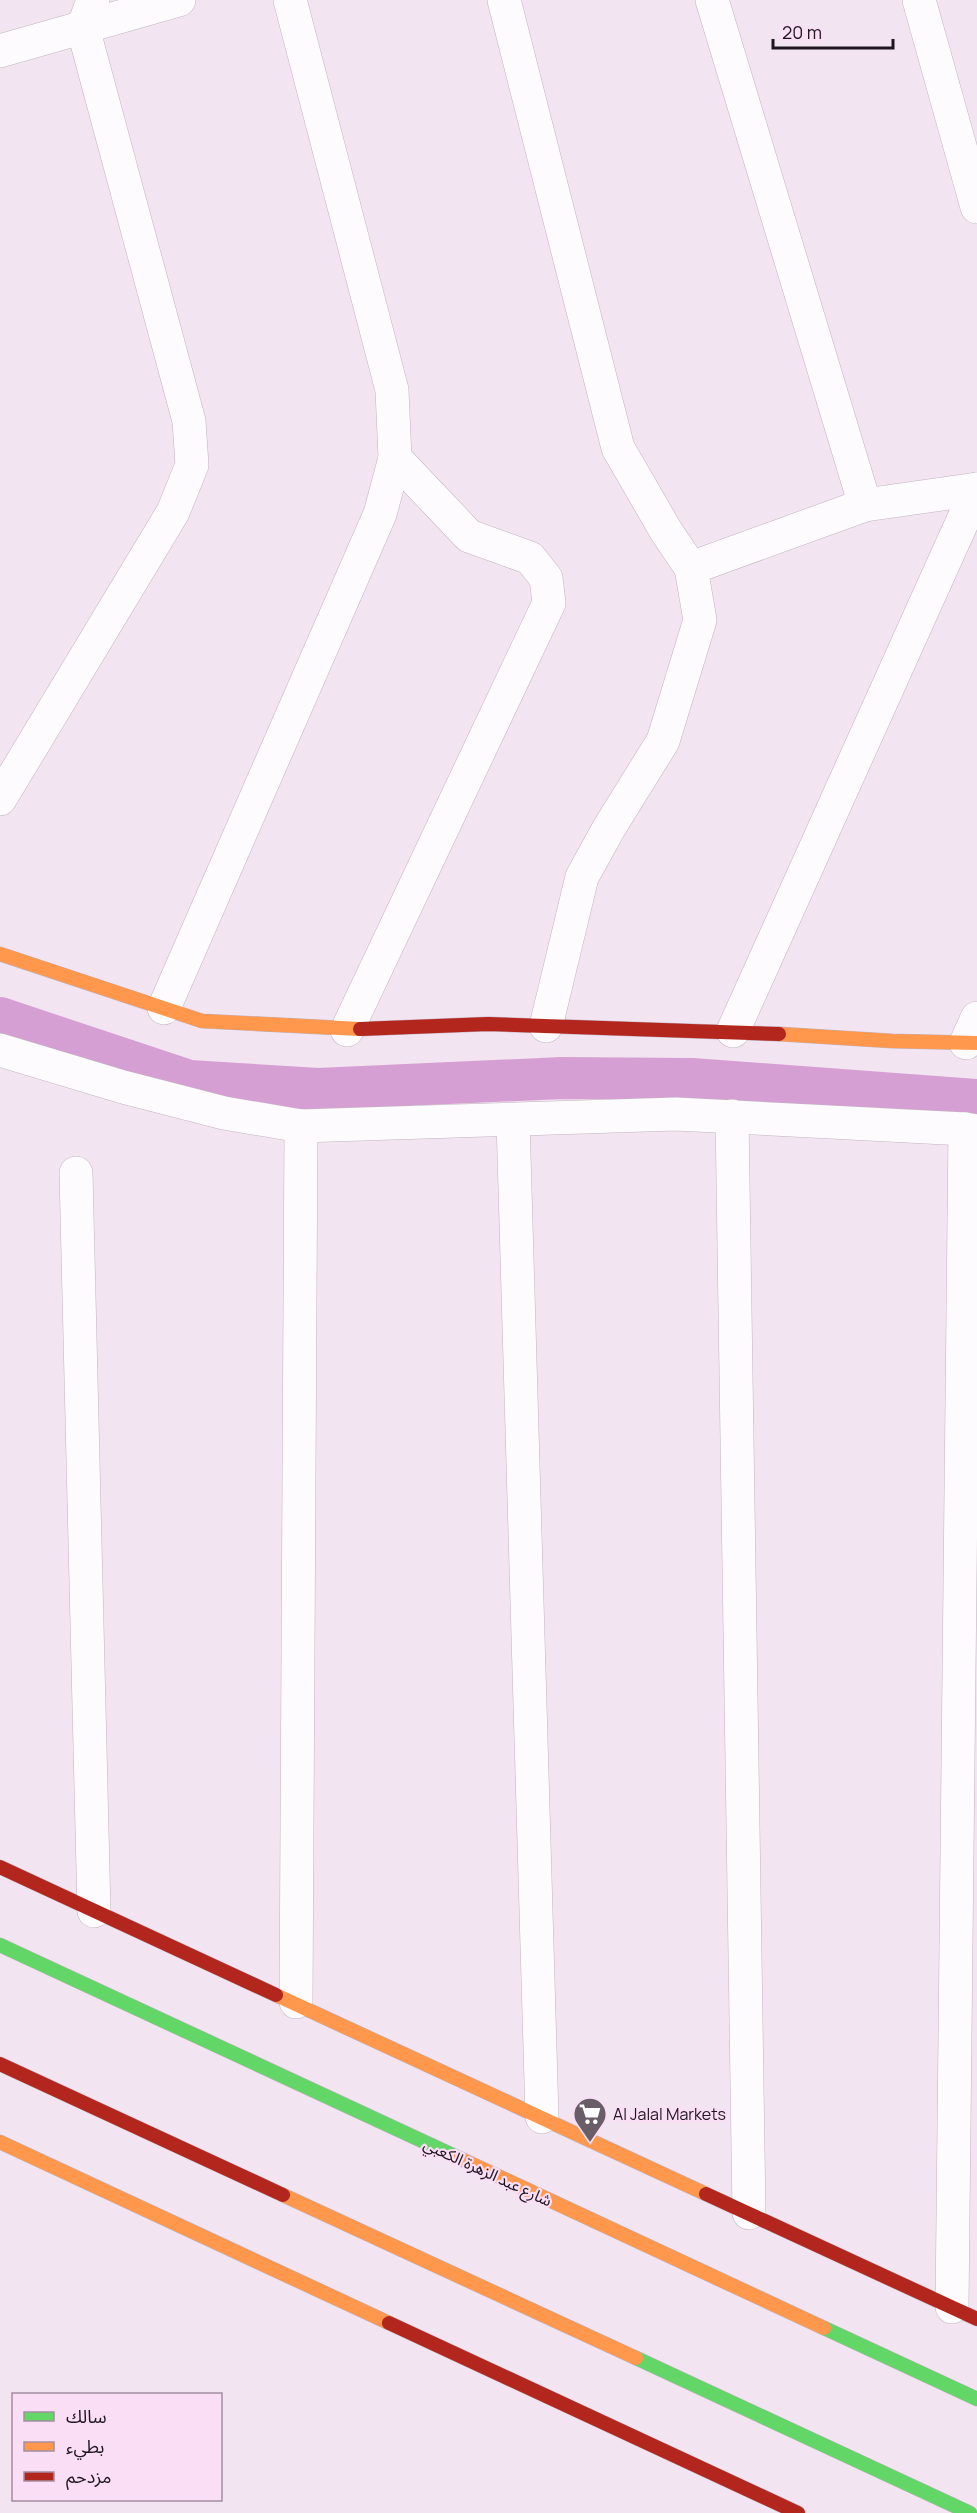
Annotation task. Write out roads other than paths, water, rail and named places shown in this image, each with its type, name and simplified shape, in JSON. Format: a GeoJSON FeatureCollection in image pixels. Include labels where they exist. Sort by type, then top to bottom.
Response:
{"type":"FeatureCollection","features":[{"type":"Feature","properties":{"kind":"street"},"geometry":{"type":"LineString","coordinates":[[0,51],[88,14],[179,0]]}},
{"type":"Feature","properties":{"kind":"street"},"geometry":{"type":"LineString","coordinates":[[164,1008],[380,514],[395,458],[392,390],[291,0]]}},
{"type":"Feature","properties":{"kind":"street"},"geometry":{"type":"LineString","coordinates":[[504,0],[618,448],[666,531],[692,568],[700,620],[663,741],[609,828],[582,877],[546,1026]]}},
{"type":"Feature","properties":{"kind":"street"},"geometry":{"type":"LineString","coordinates":[[712,0],[865,505]]}},
{"type":"Feature","properties":{"kind":"street"},"geometry":{"type":"LineString","coordinates":[[919,0],[977,207]]}},
{"type":"Feature","properties":{"kind":"street"},"geometry":{"type":"LineString","coordinates":[[0,799],[173,512],[192,465],[189,421],[88,14]]}},
{"type":"Feature","properties":{"kind":"street"},"geometry":{"type":"LineString","coordinates":[[347,1030],[549,603],[546,578],[530,558],[469,536],[395,458]]}},
{"type":"Feature","properties":{"kind":"street"},"geometry":{"type":"LineString","coordinates":[[692,568],[865,505],[977,489]]}},
{"type":"Feature","properties":{"kind":"street"},"geometry":{"type":"LineString","coordinates":[[733,1031],[977,489]]}},
{"type":"Feature","properties":{"kind":"street"},"geometry":{"type":"LineString","coordinates":[[0,954],[202,1021],[347,1030],[488,1024],[733,1031],[892,1041],[973,1035]]}},
{"type":"Feature","properties":{"kind":"street"},"geometry":{"type":"LineString","coordinates":[[0,1050],[123,1087],[224,1113],[301,1126],[513,1120],[627,1114],[732,1116],[971,1130],[965,2313],[0,1867]]}},
{"type":"Feature","properties":{"kind":"street"},"geometry":{"type":"LineString","coordinates":[[732,1116],[749,2213]]}},
{"type":"Feature","properties":{"kind":"street"},"geometry":{"type":"LineString","coordinates":[[513,1120],[542,2117]]}},
{"type":"Feature","properties":{"kind":"street"},"geometry":{"type":"LineString","coordinates":[[296,2002],[301,1126]]}},
{"type":"Feature","properties":{"kind":"street"},"geometry":{"type":"LineString","coordinates":[[76,1173],[94,1911]]}},
{"type":"Feature","properties":{"kind":"street","name":"شارع عبد الزهرة الكعبي"},"geometry":{"type":"LineString","coordinates":[[0,1946],[977,2399]]}},
{"type":"Feature","properties":{"kind":"street"},"geometry":{"type":"LineString","coordinates":[[0,2064],[970,2513]]}},
{"type":"Feature","properties":{"kind":"street"},"geometry":{"type":"LineString","coordinates":[[0,2142],[798,2513]]}},
{"type":"Feature","properties":{"kind":"waterway"},"geometry":{"type":"LineString","coordinates":[[0,1018],[189,1081],[318,1089],[562,1078],[692,1079],[977,1100]]}},
{"type":"Feature","properties":{"kind":"place","name":"Al Jalal Markets"},"geometry":{"type":"Point","coordinates":[590,2143]}}]}
